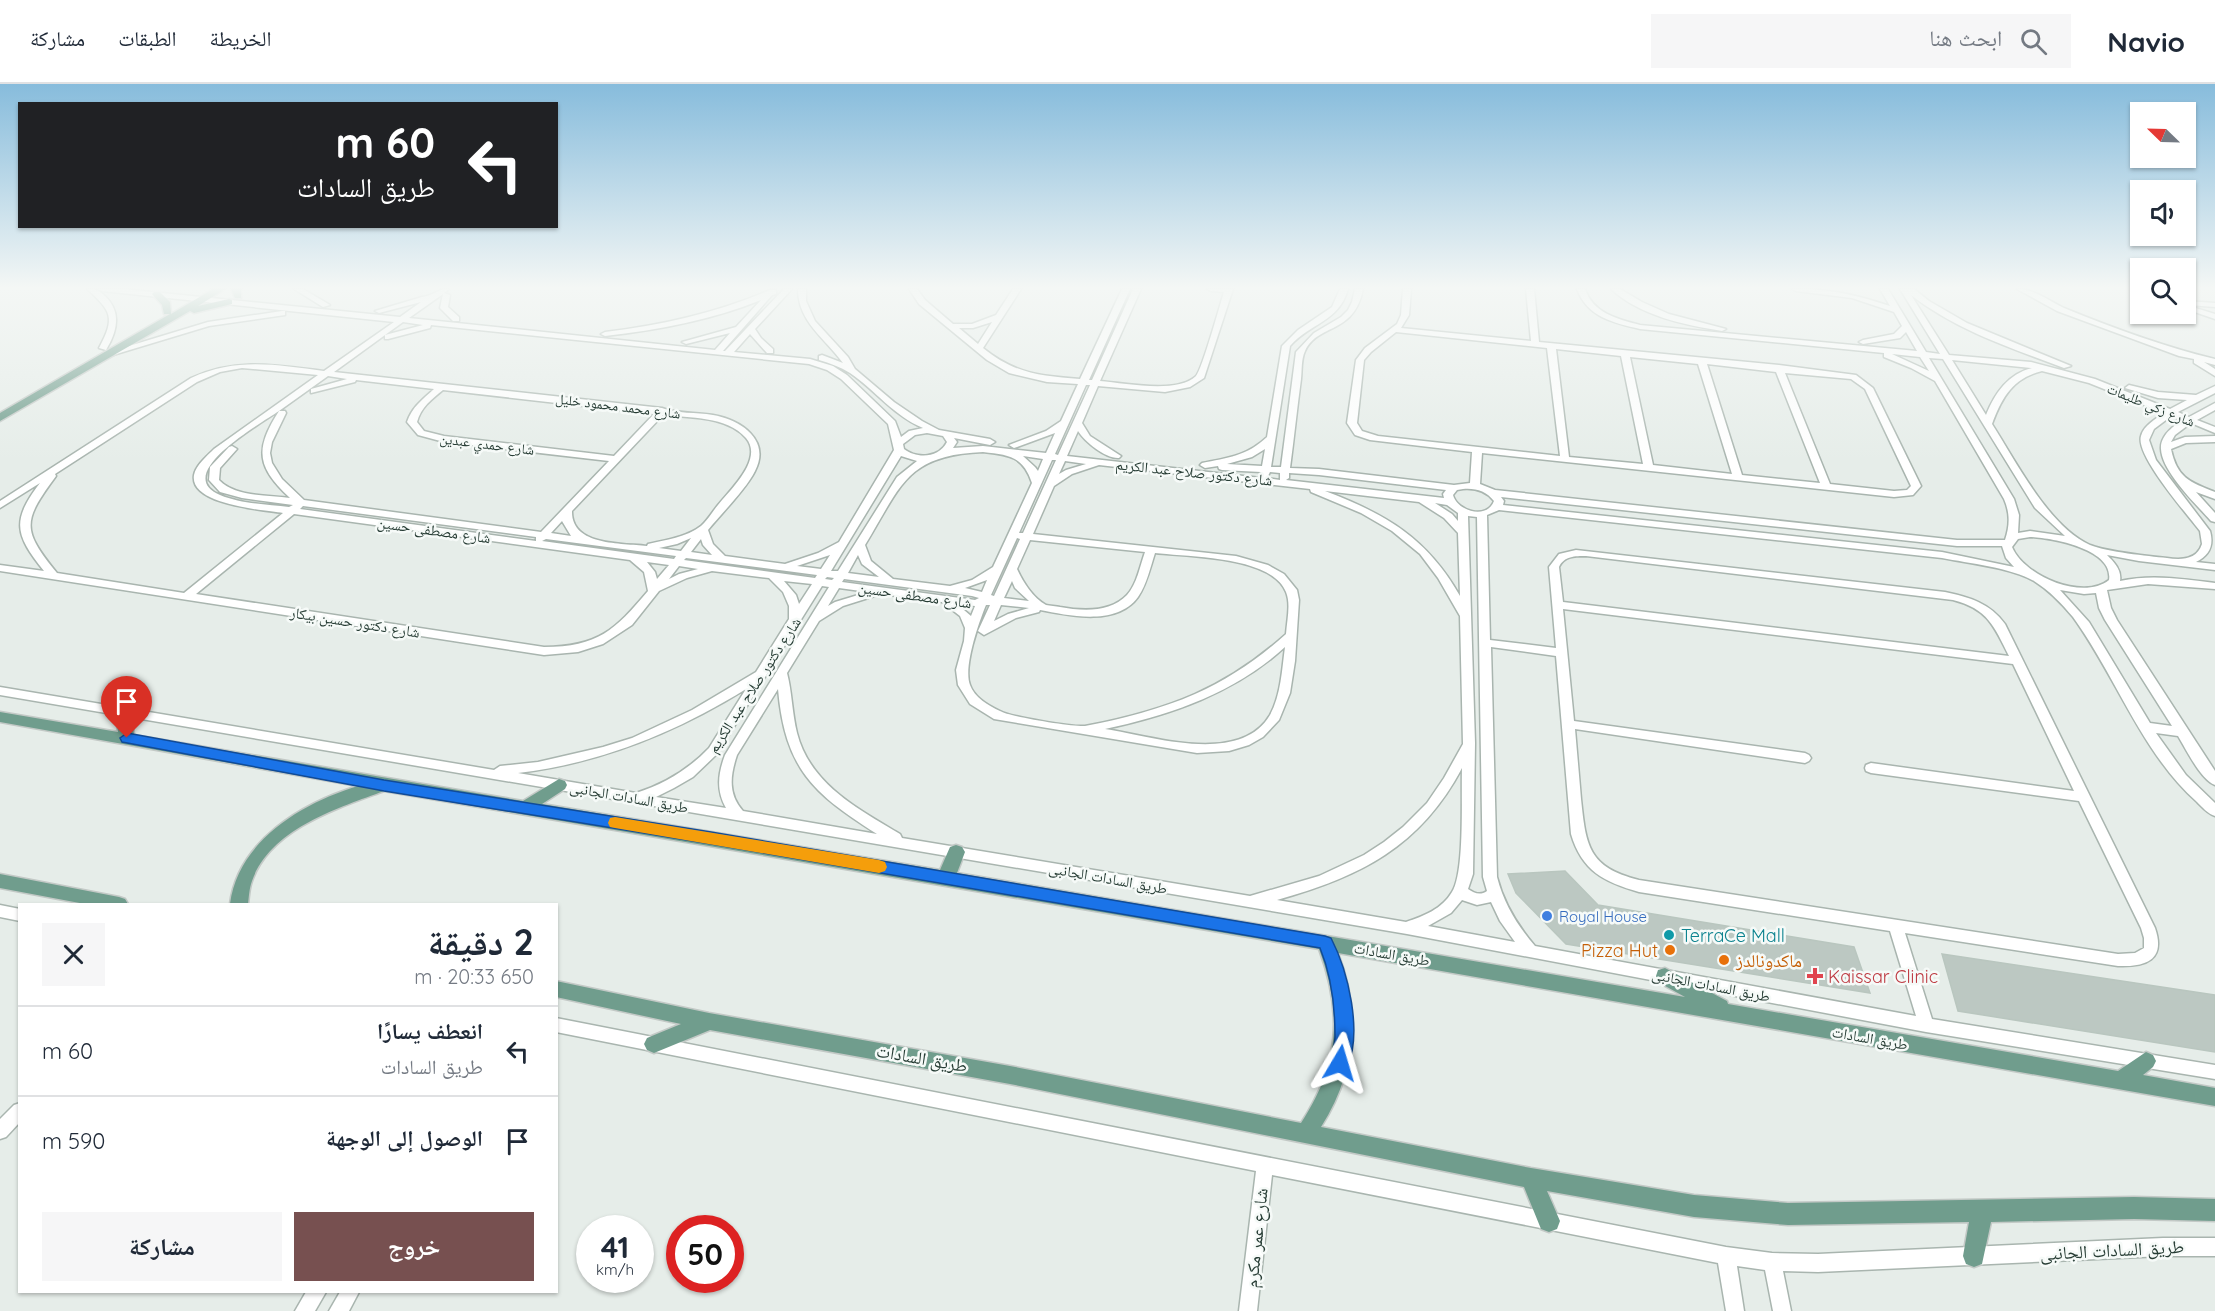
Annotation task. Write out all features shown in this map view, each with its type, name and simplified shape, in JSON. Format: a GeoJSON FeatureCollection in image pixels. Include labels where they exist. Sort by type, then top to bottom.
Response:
{"type":"FeatureCollection","features":[{"type":"Feature","properties":{"kind":"main road"},"geometry":{"type":"LineString","coordinates":[[0,408],[114,346]]}},
{"type":"Feature","properties":{"kind":"main road"},"geometry":{"type":"LineString","coordinates":[[0,418],[106,351]]}},
{"type":"Feature","properties":{"kind":"main road"},"geometry":{"type":"LineString","coordinates":[[123,710],[127,738]]}},
{"type":"Feature","properties":{"kind":"main road","name":"طريق السادات"},"geometry":{"type":"LineString","coordinates":[[0,717],[384,785],[1325,942],[2215,1097]]}},
{"type":"Feature","properties":{"kind":"main road"},"geometry":{"type":"LineString","coordinates":[[239,903],[247,874],[277,836],[322,806],[384,785]]}},
{"type":"Feature","properties":{"kind":"main road"},"geometry":{"type":"LineString","coordinates":[[525,808],[559,785]]}},
{"type":"Feature","properties":{"kind":"main road"},"geometry":{"type":"LineString","coordinates":[[946,878],[956,852]]}},
{"type":"Feature","properties":{"kind":"main road"},"geometry":{"type":"LineString","coordinates":[[0,881],[114,903]]}},
{"type":"Feature","properties":{"kind":"main road"},"geometry":{"type":"LineString","coordinates":[[1305,1134],[1323,1109],[1334,1085],[1344,1040],[1342,994],[1325,942]]}},
{"type":"Feature","properties":{"kind":"main road"},"geometry":{"type":"LineString","coordinates":[[1665,976],[1731,1013]]}},
{"type":"Feature","properties":{"kind":"main road","name":"طريق السادات"},"geometry":{"type":"LineString","coordinates":[[558,989],[708,1021],[998,1072],[1531,1178],[1694,1206],[1756,1212],[1842,1214],[1982,1210],[2192,1208],[2215,1210]]}},
{"type":"Feature","properties":{"kind":"main road"},"geometry":{"type":"LineString","coordinates":[[654,1044],[708,1021]]}},
{"type":"Feature","properties":{"kind":"main road"},"geometry":{"type":"LineString","coordinates":[[2120,1081],[2146,1061]]}},
{"type":"Feature","properties":{"kind":"main road"},"geometry":{"type":"LineString","coordinates":[[1531,1178],[1549,1221]]}},
{"type":"Feature","properties":{"kind":"main road"},"geometry":{"type":"LineString","coordinates":[[1974,1256],[1982,1210]]}},
{"type":"Feature","properties":{"kind":"street"},"geometry":{"type":"LineString","coordinates":[[106,351],[108,346]]}},
{"type":"Feature","properties":{"kind":"street"},"geometry":{"type":"LineString","coordinates":[[106,351],[124,346]]}},
{"type":"Feature","properties":{"kind":"street","name":"شارع مصطفى حسين"},"geometry":{"type":"LineString","coordinates":[[372,346],[353,363],[301,391],[217,451],[204,464],[199,478],[203,490],[218,499],[292,511],[536,544],[635,552],[720,564],[769,575],[839,580],[1083,613],[1101,612],[1129,600],[1137,589],[1151,550]]}},
{"type":"Feature","properties":{"kind":"street"},"geometry":{"type":"LineString","coordinates":[[690,346],[810,362],[838,372],[892,423],[899,447],[914,458],[935,457],[947,452],[952,442],[946,434]]}},
{"type":"Feature","properties":{"kind":"street"},"geometry":{"type":"LineString","coordinates":[[707,346],[725,350],[770,351],[817,356],[851,369],[906,417],[934,430]]}},
{"type":"Feature","properties":{"kind":"street"},"geometry":{"type":"LineString","coordinates":[[725,350],[728,346]]}},
{"type":"Feature","properties":{"kind":"street"},"geometry":{"type":"LineString","coordinates":[[725,350],[730,346]]}},
{"type":"Feature","properties":{"kind":"street"},"geometry":{"type":"LineString","coordinates":[[765,346],[770,351]]}},
{"type":"Feature","properties":{"kind":"street"},"geometry":{"type":"LineString","coordinates":[[835,346],[846,358],[851,369]]}},
{"type":"Feature","properties":{"kind":"street"},"geometry":{"type":"LineString","coordinates":[[976,346],[1012,371],[1047,379],[1159,389],[1187,385],[1202,376],[1211,346]]}},
{"type":"Feature","properties":{"kind":"street"},"geometry":{"type":"LineString","coordinates":[[971,627],[1100,346]]}},
{"type":"Feature","properties":{"kind":"street"},"geometry":{"type":"LineString","coordinates":[[984,631],[1112,346]]}},
{"type":"Feature","properties":{"kind":"street"},"geometry":{"type":"LineString","coordinates":[[1265,475],[1286,346]]}},
{"type":"Feature","properties":{"kind":"street"},"geometry":{"type":"LineString","coordinates":[[1283,482],[1300,352],[1305,346]]}},
{"type":"Feature","properties":{"kind":"street"},"geometry":{"type":"LineString","coordinates":[[1373,346],[1360,360],[1353,428],[1370,438],[1903,494],[1914,490],[1916,486],[1866,384],[1845,375],[1554,346]]}},
{"type":"Feature","properties":{"kind":"street"},"geometry":{"type":"LineString","coordinates":[[1551,346],[1565,459]]}},
{"type":"Feature","properties":{"kind":"street"},"geometry":{"type":"LineString","coordinates":[[1867,346],[1906,362],[1939,380]]}},
{"type":"Feature","properties":{"kind":"street"},"geometry":{"type":"LineString","coordinates":[[1878,346],[1944,352]]}},
{"type":"Feature","properties":{"kind":"street"},"geometry":{"type":"LineString","coordinates":[[1919,346],[2013,508],[2016,525],[2007,552],[2010,558],[2034,577],[2052,587],[2076,611],[2175,772],[2215,811]]}},
{"type":"Feature","properties":{"kind":"street"},"geometry":{"type":"LineString","coordinates":[[1941,346],[2040,508],[2058,526],[2103,558],[2113,569],[2115,579],[2104,588]]}},
{"type":"Feature","properties":{"kind":"street"},"geometry":{"type":"LineString","coordinates":[[2018,346],[2074,368]]}},
{"type":"Feature","properties":{"kind":"street"},"geometry":{"type":"LineString","coordinates":[[2161,346],[2215,362]]}},
{"type":"Feature","properties":{"kind":"street","name":"شارع زكي طليمات"},"geometry":{"type":"LineString","coordinates":[[1944,352],[2046,368],[2126,391]]}},
{"type":"Feature","properties":{"kind":"street","name":"شارع زكي طليمات"},"geometry":{"type":"LineString","coordinates":[[1944,352],[2023,357],[2074,368],[2195,418],[2215,430]]}},
{"type":"Feature","properties":{"kind":"street"},"geometry":{"type":"LineString","coordinates":[[1625,353],[1649,468]]}},
{"type":"Feature","properties":{"kind":"street"},"geometry":{"type":"LineString","coordinates":[[2182,354],[2215,373]]}},
{"type":"Feature","properties":{"kind":"street"},"geometry":{"type":"LineString","coordinates":[[1701,360],[1738,477]]}},
{"type":"Feature","properties":{"kind":"street"},"geometry":{"type":"LineString","coordinates":[[298,370],[353,363],[365,378],[314,391]]}},
{"type":"Feature","properties":{"kind":"street"},"geometry":{"type":"LineString","coordinates":[[0,505],[204,375],[227,368],[251,365],[331,374]]}},
{"type":"Feature","properties":{"kind":"street"},"geometry":{"type":"LineString","coordinates":[[1047,379],[1072,374],[1091,365]]}},
{"type":"Feature","properties":{"kind":"street"},"geometry":{"type":"LineString","coordinates":[[1103,366],[1112,377],[1129,387]]}},
{"type":"Feature","properties":{"kind":"street"},"geometry":{"type":"LineString","coordinates":[[1779,368],[1826,487]]}},
{"type":"Feature","properties":{"kind":"street"},"geometry":{"type":"LineString","coordinates":[[1988,423],[1995,402],[2005,386],[2022,374],[2046,368]]}},
{"type":"Feature","properties":{"kind":"street"},"geometry":{"type":"LineString","coordinates":[[298,370],[303,373],[306,381],[301,391]]}},
{"type":"Feature","properties":{"kind":"street","name":"شارع مصطفى حسين"},"geometry":{"type":"LineString","coordinates":[[331,374],[314,391],[226,453],[215,467],[214,480],[217,485],[232,493],[584,541],[635,552]]}},
{"type":"Feature","properties":{"kind":"street","name":"شارع محمد محمود خليل"},"geometry":{"type":"LineString","coordinates":[[331,374],[662,411],[728,422],[740,427],[754,442],[757,452],[750,472],[679,558]]}},
{"type":"Feature","properties":{"kind":"street"},"geometry":{"type":"LineString","coordinates":[[1047,379],[1065,388],[1075,401]]}},
{"type":"Feature","properties":{"kind":"street","name":"شارع حمدي عبدين"},"geometry":{"type":"LineString","coordinates":[[442,387],[414,415],[412,422],[415,428],[422,433],[444,439],[616,459]]}},
{"type":"Feature","properties":{"kind":"street"},"geometry":{"type":"LineString","coordinates":[[1087,402],[1106,393],[1129,387]]}},
{"type":"Feature","properties":{"kind":"street"},"geometry":{"type":"LineString","coordinates":[[2150,428],[2215,389]]}},
{"type":"Feature","properties":{"kind":"street"},"geometry":{"type":"LineString","coordinates":[[2126,391],[2199,398]]}},
{"type":"Feature","properties":{"kind":"street"},"geometry":{"type":"LineString","coordinates":[[2126,391],[2150,415],[2152,422],[2145,439],[2147,453],[2205,531],[2208,540],[2207,548],[2202,554],[2182,563]]}},
{"type":"Feature","properties":{"kind":"street"},"geometry":{"type":"LineString","coordinates":[[2215,406],[2169,436],[2165,448],[2170,464],[2215,519]]}},
{"type":"Feature","properties":{"kind":"street"},"geometry":{"type":"LineString","coordinates":[[536,544],[662,411]]}},
{"type":"Feature","properties":{"kind":"street"},"geometry":{"type":"LineString","coordinates":[[186,597],[302,503],[275,479],[266,461],[266,441],[282,413]]}},
{"type":"Feature","properties":{"kind":"street","name":"شارع زكي طليمات"},"geometry":{"type":"LineString","coordinates":[[2195,418],[2215,422]]}},
{"type":"Feature","properties":{"kind":"street"},"geometry":{"type":"LineString","coordinates":[[1037,484],[1032,469],[1012,448],[1049,434],[1065,423]]}},
{"type":"Feature","properties":{"kind":"street"},"geometry":{"type":"LineString","coordinates":[[1078,424],[1087,438],[1113,459]]}},
{"type":"Feature","properties":{"kind":"street"},"geometry":{"type":"LineString","coordinates":[[899,447],[912,433],[934,430]]}},
{"type":"Feature","properties":{"kind":"street","name":"شارع دكتور صلاح عبد الكريم"},"geometry":{"type":"LineString","coordinates":[[934,430],[1012,448],[1052,453],[1265,475],[1285,470],[1454,488],[1474,486]]}},
{"type":"Feature","properties":{"kind":"street"},"geometry":{"type":"LineString","coordinates":[[1205,465],[1252,454],[1270,439]]}},
{"type":"Feature","properties":{"kind":"street"},"geometry":{"type":"LineString","coordinates":[[2165,448],[2186,441],[2215,439]]}},
{"type":"Feature","properties":{"kind":"street","name":"شارع دكتور صلاح عبد الكريم"},"geometry":{"type":"LineString","coordinates":[[636,798],[673,784],[690,773],[713,751],[822,578],[899,447]]}},
{"type":"Feature","properties":{"kind":"street","name":"شارع دكتور صلاح عبد الكريم"},"geometry":{"type":"LineString","coordinates":[[740,815],[730,806],[725,793],[724,780],[731,755],[904,474],[915,465],[966,449],[1012,448]]}},
{"type":"Feature","properties":{"kind":"street"},"geometry":{"type":"LineString","coordinates":[[1477,450],[1474,486],[1492,493],[1937,541],[2009,542],[2022,535],[2040,534],[2062,538],[2085,547],[2139,558],[2215,567]]}},
{"type":"Feature","properties":{"kind":"street"},"geometry":{"type":"LineString","coordinates":[[1050,485],[1069,472],[1113,459]]}},
{"type":"Feature","properties":{"kind":"street","name":"شارع دكتور صلاح عبد الكريم"},"geometry":{"type":"LineString","coordinates":[[1113,459],[1205,465],[1265,475],[1296,484],[1449,502]]}},
{"type":"Feature","properties":{"kind":"street"},"geometry":{"type":"LineString","coordinates":[[54,577],[28,544],[24,526],[29,505],[57,468]]}},
{"type":"Feature","properties":{"kind":"street"},"geometry":{"type":"LineString","coordinates":[[2185,483],[2215,496]]}},
{"type":"Feature","properties":{"kind":"street"},"geometry":{"type":"LineString","coordinates":[[1296,484],[1373,515],[1410,539],[1437,569],[1466,617]]}},
{"type":"Feature","properties":{"kind":"street"},"geometry":{"type":"LineString","coordinates":[[1454,488],[1448,494],[1449,502],[1463,512],[1482,514],[1490,512],[1497,507],[1499,501],[1492,493]]}},
{"type":"Feature","properties":{"kind":"street"},"geometry":{"type":"LineString","coordinates":[[1408,497],[1437,508],[1464,533]]}},
{"type":"Feature","properties":{"kind":"street"},"geometry":{"type":"LineString","coordinates":[[1497,507],[1942,555],[1985,563],[2072,589],[2104,588],[2134,580],[2215,586]]}},
{"type":"Feature","properties":{"kind":"street"},"geometry":{"type":"LineString","coordinates":[[567,510],[571,530],[584,541]]}},
{"type":"Feature","properties":{"kind":"street"},"geometry":{"type":"LineString","coordinates":[[1407,928],[1430,920],[1449,908],[1462,892],[1466,874],[1469,743],[1463,512]]}},
{"type":"Feature","properties":{"kind":"street"},"geometry":{"type":"LineString","coordinates":[[1482,514],[1490,878],[1493,894],[1502,914],[1531,951]]}},
{"type":"Feature","properties":{"kind":"street"},"geometry":{"type":"LineString","coordinates":[[703,529],[708,545],[720,564],[683,576],[653,591],[654,581],[650,571],[635,552],[673,542],[703,529]]}},
{"type":"Feature","properties":{"kind":"street"},"geometry":{"type":"LineString","coordinates":[[999,568],[976,582],[943,594],[960,610],[971,627],[972,640],[961,671],[962,685],[970,697],[982,708],[998,716],[1017,720],[1205,749],[1223,747],[1255,737],[1268,727],[1277,715],[1287,675],[1294,600],[1292,590],[1276,573],[1251,562],[1014,535]]}},
{"type":"Feature","properties":{"kind":"street"},"geometry":{"type":"LineString","coordinates":[[1937,541],[1951,550],[1950,554],[1942,555]]}},
{"type":"Feature","properties":{"kind":"street"},"geometry":{"type":"LineString","coordinates":[[778,567],[808,561],[844,542]]}},
{"type":"Feature","properties":{"kind":"street"},"geometry":{"type":"LineString","coordinates":[[813,622],[838,604],[891,587],[866,562],[860,545]]}},
{"type":"Feature","properties":{"kind":"street"},"geometry":{"type":"LineString","coordinates":[[1576,553],[1944,595],[1969,601],[1988,611],[1999,624],[2153,939],[2152,950],[2145,957],[2133,961],[2118,960],[1640,886],[1621,882],[1603,873],[1589,861],[1579,841],[1557,605],[1555,562],[1567,554],[1576,553]]}},
{"type":"Feature","properties":{"kind":"street","name":"شارع دكتور حسين بيكار"},"geometry":{"type":"LineString","coordinates":[[0,568],[544,651],[562,651],[600,642],[616,633],[679,558]]}},
{"type":"Feature","properties":{"kind":"street","name":"شارع مصطفى حسين"},"geometry":{"type":"LineString","coordinates":[[720,564],[778,567],[822,578]]}},
{"type":"Feature","properties":{"kind":"street"},"geometry":{"type":"LineString","coordinates":[[1012,570],[1019,586],[1044,608]]}},
{"type":"Feature","properties":{"kind":"street"},"geometry":{"type":"LineString","coordinates":[[769,575],[780,582],[794,599],[795,620]]}},
{"type":"Feature","properties":{"kind":"street"},"geometry":{"type":"LineString","coordinates":[[2194,583],[2215,590]]}},
{"type":"Feature","properties":{"kind":"street"},"geometry":{"type":"LineString","coordinates":[[2104,588],[2105,608],[2111,620],[2215,780]]}},
{"type":"Feature","properties":{"kind":"street"},"geometry":{"type":"LineString","coordinates":[[1557,605],[2017,662]]}},
{"type":"Feature","properties":{"kind":"street"},"geometry":{"type":"LineString","coordinates":[[972,640],[1012,616],[1044,608]]}},
{"type":"Feature","properties":{"kind":"street"},"geometry":{"type":"LineString","coordinates":[[1081,730],[1144,716],[1206,695],[1255,667],[1291,635]]}},
{"type":"Feature","properties":{"kind":"street"},"geometry":{"type":"LineString","coordinates":[[1485,643],[1562,653]]}},
{"type":"Feature","properties":{"kind":"street"},"geometry":{"type":"LineString","coordinates":[[1467,670],[1485,672]]}},
{"type":"Feature","properties":{"kind":"street"},"geometry":{"type":"LineString","coordinates":[[484,772],[538,767],[618,749],[689,718],[763,673]]}},
{"type":"Feature","properties":{"kind":"street"},"geometry":{"type":"LineString","coordinates":[[782,673],[789,734],[796,753],[807,772],[844,807],[901,842]]}},
{"type":"Feature","properties":{"kind":"street","name":"طريق السادات الجانبى"},"geometry":{"type":"LineString","coordinates":[[0,691],[1407,928],[1926,1025],[2215,1072]]}},
{"type":"Feature","properties":{"kind":"street"},"geometry":{"type":"LineString","coordinates":[[1568,724],[1805,759]]}},
{"type":"Feature","properties":{"kind":"street"},"geometry":{"type":"LineString","coordinates":[[2147,727],[2182,732]]}},
{"type":"Feature","properties":{"kind":"street"},"geometry":{"type":"LineString","coordinates":[[1248,901],[1285,894],[1319,882],[1380,851],[1405,833],[1425,814],[1446,784],[1469,743]]}},
{"type":"Feature","properties":{"kind":"street"},"geometry":{"type":"LineString","coordinates":[[713,751],[722,756],[731,755]]}},
{"type":"Feature","properties":{"kind":"street"},"geometry":{"type":"LineString","coordinates":[[1871,768],[2084,797]]}},
{"type":"Feature","properties":{"kind":"street"},"geometry":{"type":"LineString","coordinates":[[1462,892],[1469,898],[1478,900],[1487,899],[1493,894]]}},
{"type":"Feature","properties":{"kind":"street"},"geometry":{"type":"LineString","coordinates":[[0,911],[18,915]]}},
{"type":"Feature","properties":{"kind":"street"},"geometry":{"type":"LineString","coordinates":[[1896,926],[1926,1025]]}},
{"type":"Feature","properties":{"kind":"street","name":"طريق السادات الجانبى"},"geometry":{"type":"LineString","coordinates":[[558,1025],[1726,1257],[1772,1262],[1818,1263],[2163,1247],[2215,1247]]}},
{"type":"Feature","properties":{"kind":"street"},"geometry":{"type":"LineString","coordinates":[[0,1131],[18,1112]]}},
{"type":"Feature","properties":{"kind":"street","name":"شارع عمر مكرم"},"geometry":{"type":"LineString","coordinates":[[1248,1311],[1264,1165]]}},
{"type":"Feature","properties":{"kind":"street"},"geometry":{"type":"LineString","coordinates":[[1726,1257],[1735,1311]]}},
{"type":"Feature","properties":{"kind":"street"},"geometry":{"type":"LineString","coordinates":[[1772,1262],[1782,1311]]}},
{"type":"Feature","properties":{"kind":"street"},"geometry":{"type":"LineString","coordinates":[[304,1311],[316,1293]]}},
{"type":"Feature","properties":{"kind":"street"},"geometry":{"type":"LineString","coordinates":[[338,1311],[349,1293]]}},
{"type":"Feature","properties":{"kind":"building","name":"TerraCe Mall"},"geometry":{"type":"Polygon","coordinates":[[[1565,871],[1598,905],[1854,947],[1870,993],[1566,944],[1516,893],[1508,874],[1565,871]]]}},
{"type":"Feature","properties":{"kind":"building"},"geometry":{"type":"Polygon","coordinates":[[[1942,954],[2215,995],[2215,1052],[1958,1011],[1942,954]]]}},
{"type":"Feature","properties":{"kind":"slow traffic"},"geometry":{"type":"LineString","coordinates":[[615,823],[879,867]]}},
{"type":"Feature","properties":{"kind":"place","name":"Royal House"},"geometry":{"type":"Point","coordinates":[1547,916]}},
{"type":"Feature","properties":{"kind":"place","name":"TerraCe Mall"},"geometry":{"type":"Point","coordinates":[1669,935]}},
{"type":"Feature","properties":{"kind":"place","name":"Pizza Hut"},"geometry":{"type":"Point","coordinates":[1670,950]}},
{"type":"Feature","properties":{"kind":"place","name":"ماكدونالدز"},"geometry":{"type":"Point","coordinates":[1724,960]}},
{"type":"Feature","properties":{"kind":"place","name":"Kaissar Clinic"},"geometry":{"type":"Point","coordinates":[1815,976]}},
{"type":"Feature","properties":{"kind":"route"},"geometry":{"type":"LineString","coordinates":[[127,738],[384,785],[1325,942],[1333,959],[1342,994],[1344,1040],[1340,1063]]}}]}
